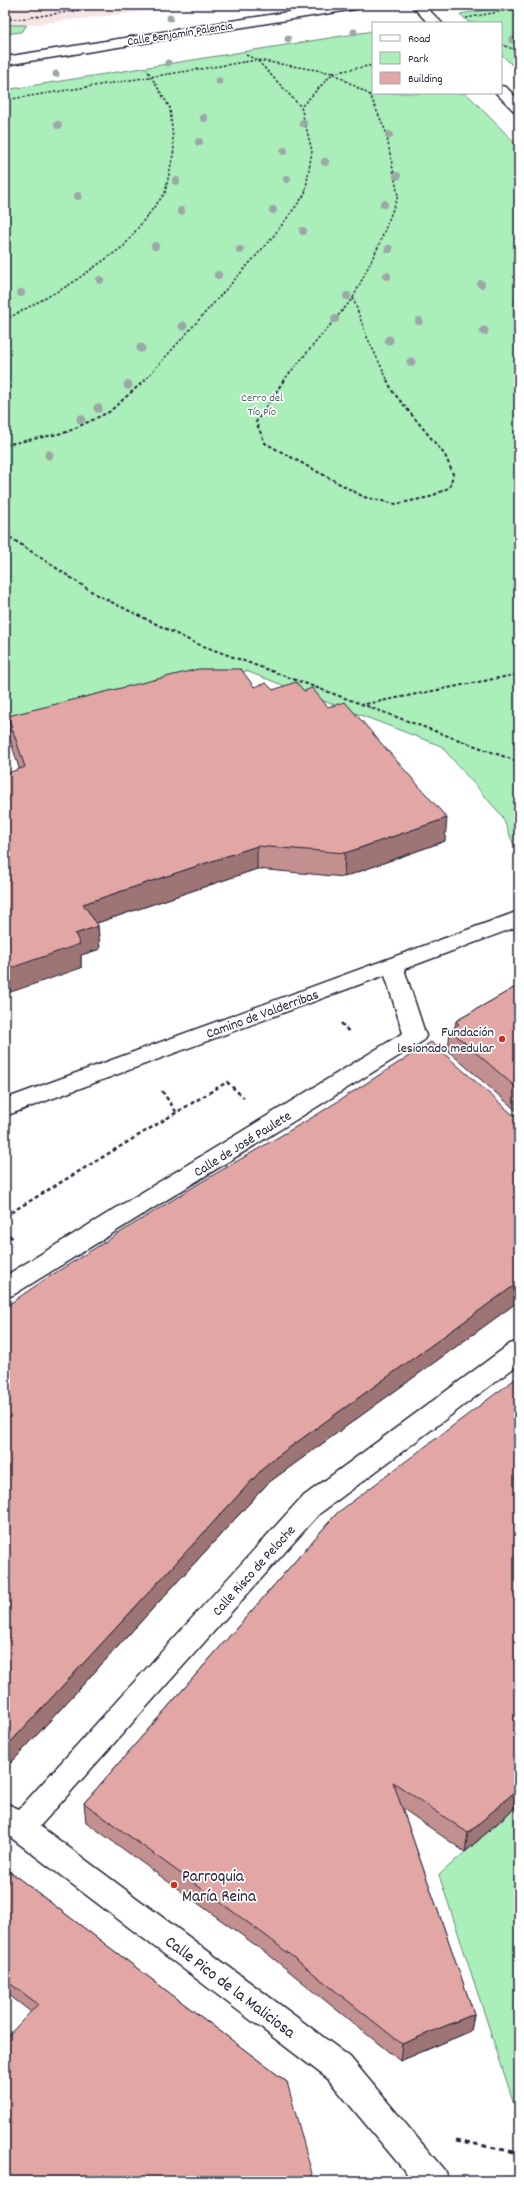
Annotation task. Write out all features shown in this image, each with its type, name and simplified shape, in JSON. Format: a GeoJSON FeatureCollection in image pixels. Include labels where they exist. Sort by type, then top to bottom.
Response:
{"type":"FeatureCollection","features":[{"type":"Feature","properties":{"kind":"street","name":"Calle Benjamín Palencia"},"geometry":{"type":"LineString","coordinates":[[5,61],[356,5]]}},
{"type":"Feature","properties":{"kind":"street"},"geometry":{"type":"LineString","coordinates":[[417,5],[434,22]]}},
{"type":"Feature","properties":{"kind":"street"},"geometry":{"type":"LineString","coordinates":[[502,91],[519,108]]}},
{"type":"Feature","properties":{"kind":"street","name":"Camino de Valderribas"},"geometry":{"type":"LineString","coordinates":[[5,1108],[519,918]]}},
{"type":"Feature","properties":{"kind":"street"},"geometry":{"type":"LineString","coordinates":[[392,965],[415,1036],[432,1051]]}},
{"type":"Feature","properties":{"kind":"street","name":"Calle de José Paulete"},"geometry":{"type":"LineString","coordinates":[[5,1288],[415,1036]]}},
{"type":"Feature","properties":{"kind":"street","name":"Calle Risco de Peloche"},"geometry":{"type":"LineString","coordinates":[[13,1822],[310,1506],[519,1351]]}},
{"type":"Feature","properties":{"kind":"street","name":"Calle Pico de la Maliciosa"},"geometry":{"type":"LineString","coordinates":[[13,1822],[339,2068],[433,2181]]}},
{"type":"Feature","properties":{"kind":"path"},"geometry":{"type":"LineString","coordinates":[[10,5],[6,19],[87,9],[87,5]]}},
{"type":"Feature","properties":{"kind":"path"},"geometry":{"type":"LineString","coordinates":[[464,18],[519,8]]}},
{"type":"Feature","properties":{"kind":"path"},"geometry":{"type":"LineString","coordinates":[[502,44],[519,52]]}},
{"type":"Feature","properties":{"kind":"path"},"geometry":{"type":"LineString","coordinates":[[241,53],[257,60],[333,73],[372,66]]}},
{"type":"Feature","properties":{"kind":"path"},"geometry":{"type":"LineString","coordinates":[[5,100],[257,60]]}},
{"type":"Feature","properties":{"kind":"path"},"geometry":{"type":"LineString","coordinates":[[5,445],[67,432],[109,412],[139,387],[272,238],[305,194],[312,151],[301,107],[257,60]]}},
{"type":"Feature","properties":{"kind":"path"},"geometry":{"type":"LineString","coordinates":[[5,320],[69,285],[124,246],[165,193],[174,150],[170,108],[146,68]]}},
{"type":"Feature","properties":{"kind":"path"},"geometry":{"type":"LineString","coordinates":[[301,107],[333,73]]}},
{"type":"Feature","properties":{"kind":"path"},"geometry":{"type":"LineString","coordinates":[[333,73],[370,95],[386,132],[398,196],[378,245],[353,298],[299,359],[270,398],[256,422],[265,443],[364,497],[396,504],[430,497],[450,487],[453,474],[445,455],[393,392],[367,337],[353,298]]}},
{"type":"Feature","properties":{"kind":"path"},"geometry":{"type":"LineString","coordinates":[[5,534],[97,596],[195,643],[519,762]]}},
{"type":"Feature","properties":{"kind":"path"},"geometry":{"type":"LineString","coordinates":[[365,705],[519,674]]}},
{"type":"Feature","properties":{"kind":"path"},"geometry":{"type":"LineString","coordinates":[[341,1023],[355,1038]]}},
{"type":"Feature","properties":{"kind":"path"},"geometry":{"type":"LineString","coordinates":[[5,1216],[227,1082],[249,1103]]}},
{"type":"Feature","properties":{"kind":"path"},"geometry":{"type":"LineString","coordinates":[[162,1091],[177,1113]]}},
{"type":"Feature","properties":{"kind":"shaded area"},"geometry":{"type":"Polygon","coordinates":[[[5,5],[202,5],[26,25],[5,25],[5,5]]]}},
{"type":"Feature","properties":{"kind":"green space"},"geometry":{"type":"Polygon","coordinates":[[[519,5],[519,72],[502,55],[502,22],[468,22],[460,14],[519,5]]]}},
{"type":"Feature","properties":{"kind":"green space"},"geometry":{"type":"Polygon","coordinates":[[[5,25],[26,25],[26,27],[21,32],[5,34],[5,25]]]}},
{"type":"Feature","properties":{"kind":"green space","name":"Cerro del Tío Pío"},"geometry":{"type":"Polygon","coordinates":[[[372,31],[372,94],[467,94],[519,147],[519,274],[513,310],[517,345],[519,348],[519,858],[502,816],[441,746],[246,671],[5,730],[5,90],[372,31]]]}},
{"type":"Feature","properties":{"kind":"green space"},"geometry":{"type":"Polygon","coordinates":[[[519,1804],[519,2119],[439,1875],[519,1804]]]}},
{"type":"Feature","properties":{"kind":"building"},"geometry":{"type":"Polygon","coordinates":[[[198,669],[241,669],[254,687],[266,683],[273,690],[296,682],[304,691],[312,688],[328,707],[345,702],[447,818],[345,853],[257,846],[83,904],[98,926],[75,934],[80,944],[5,970],[5,774],[25,767],[8,716],[198,669]]]}},
{"type":"Feature","properties":{"kind":"building"},"geometry":{"type":"Polygon","coordinates":[[[519,985],[519,1090],[450,1030],[459,1024],[456,1021],[519,985]]]}},
{"type":"Feature","properties":{"kind":"building"},"geometry":{"type":"Polygon","coordinates":[[[431,1042],[512,1114],[519,1116],[519,1282],[268,1463],[8,1745],[5,1743],[5,1307],[47,1278],[203,1181],[318,1114],[431,1042]]]}},
{"type":"Feature","properties":{"kind":"building"},"geometry":{"type":"Polygon","coordinates":[[[519,1376],[519,1788],[468,1833],[393,1782],[474,2014],[402,2044],[269,1938],[84,1803],[337,1513],[519,1376]]]}},
{"type":"Feature","properties":{"kind":"building"},"geometry":{"type":"Polygon","coordinates":[[[5,1868],[287,2082],[314,2181],[5,2181],[5,2039],[38,2004],[5,1980],[5,1868]]]}},
{"type":"Feature","properties":{"kind":"place","name":"Fundación lesionado medular"},"geometry":{"type":"Point","coordinates":[502,1039]}},
{"type":"Feature","properties":{"kind":"place","name":"Parroquia María Reina"},"geometry":{"type":"Point","coordinates":[174,1885]}}]}
